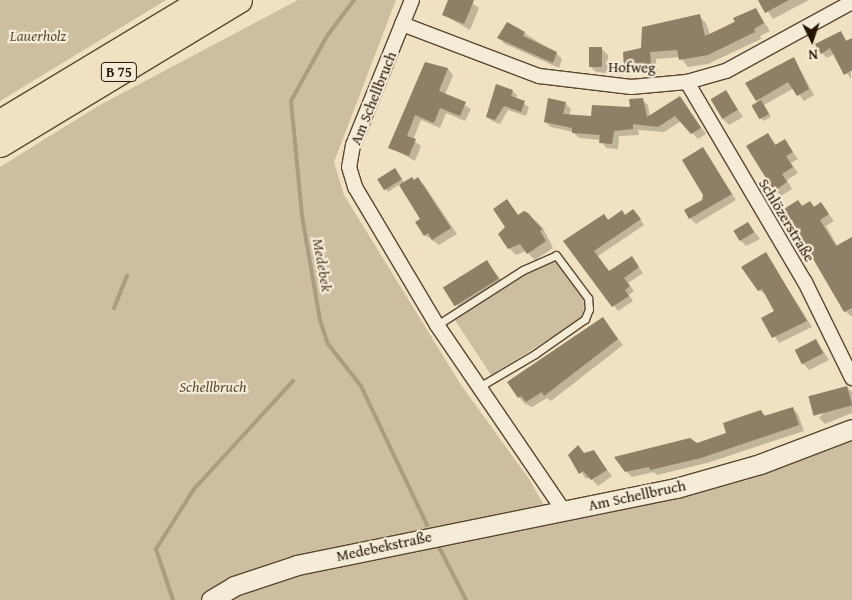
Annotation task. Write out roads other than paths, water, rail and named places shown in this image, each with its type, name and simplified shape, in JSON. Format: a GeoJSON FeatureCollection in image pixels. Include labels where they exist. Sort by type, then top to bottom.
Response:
{"type":"FeatureCollection","features":[{"type":"Feature","properties":{"kind":"highway","name":"B 75"},"geometry":{"type":"LineString","coordinates":[[0,122],[202,0]]}},
{"type":"Feature","properties":{"kind":"highway","name":"B 75"},"geometry":{"type":"LineString","coordinates":[[0,144],[239,0]]}},
{"type":"Feature","properties":{"kind":"street","name":"Am Schellbruch"},"geometry":{"type":"LineString","coordinates":[[412,0],[353,145],[349,167],[355,188],[437,325],[563,510],[676,488],[760,464],[852,429]]}},
{"type":"Feature","properties":{"kind":"street","name":"Hofweg"},"geometry":{"type":"LineString","coordinates":[[402,24],[539,76],[631,87],[687,82],[726,71],[852,2]]}},
{"type":"Feature","properties":{"kind":"street","name":"Schlözerstraße"},"geometry":{"type":"LineString","coordinates":[[687,82],[805,282],[852,378]]}},
{"type":"Feature","properties":{"kind":"street","name":"Medebekstraße"},"geometry":{"type":"LineString","coordinates":[[211,600],[234,586],[297,565],[563,510]]}},
{"type":"Feature","properties":{"kind":"lane"},"geometry":{"type":"LineString","coordinates":[[437,325],[548,257],[556,255],[588,298],[590,309],[585,319],[535,354],[479,387]]}},
{"type":"Feature","properties":{"kind":"waterway","name":"Medebek"},"geometry":{"type":"LineString","coordinates":[[354,0],[327,36],[291,101],[302,216],[320,320],[328,344],[361,386],[427,525]]}},
{"type":"Feature","properties":{"kind":"waterway"},"geometry":{"type":"LineString","coordinates":[[114,308],[127,276]]}},
{"type":"Feature","properties":{"kind":"waterway"},"geometry":{"type":"LineString","coordinates":[[173,600],[156,549],[194,489],[293,381]]}},
{"type":"Feature","properties":{"kind":"waterway","name":"Medebek"},"geometry":{"type":"LineString","coordinates":[[439,547],[466,600]]}},
{"type":"Feature","properties":{"kind":"park label","name":"Lauerholz"},"geometry":{"type":"Point","coordinates":[38,36]}},
{"type":"Feature","properties":{"kind":"park label","name":"Schellbruch"},"geometry":{"type":"Point","coordinates":[213,387]}}]}
